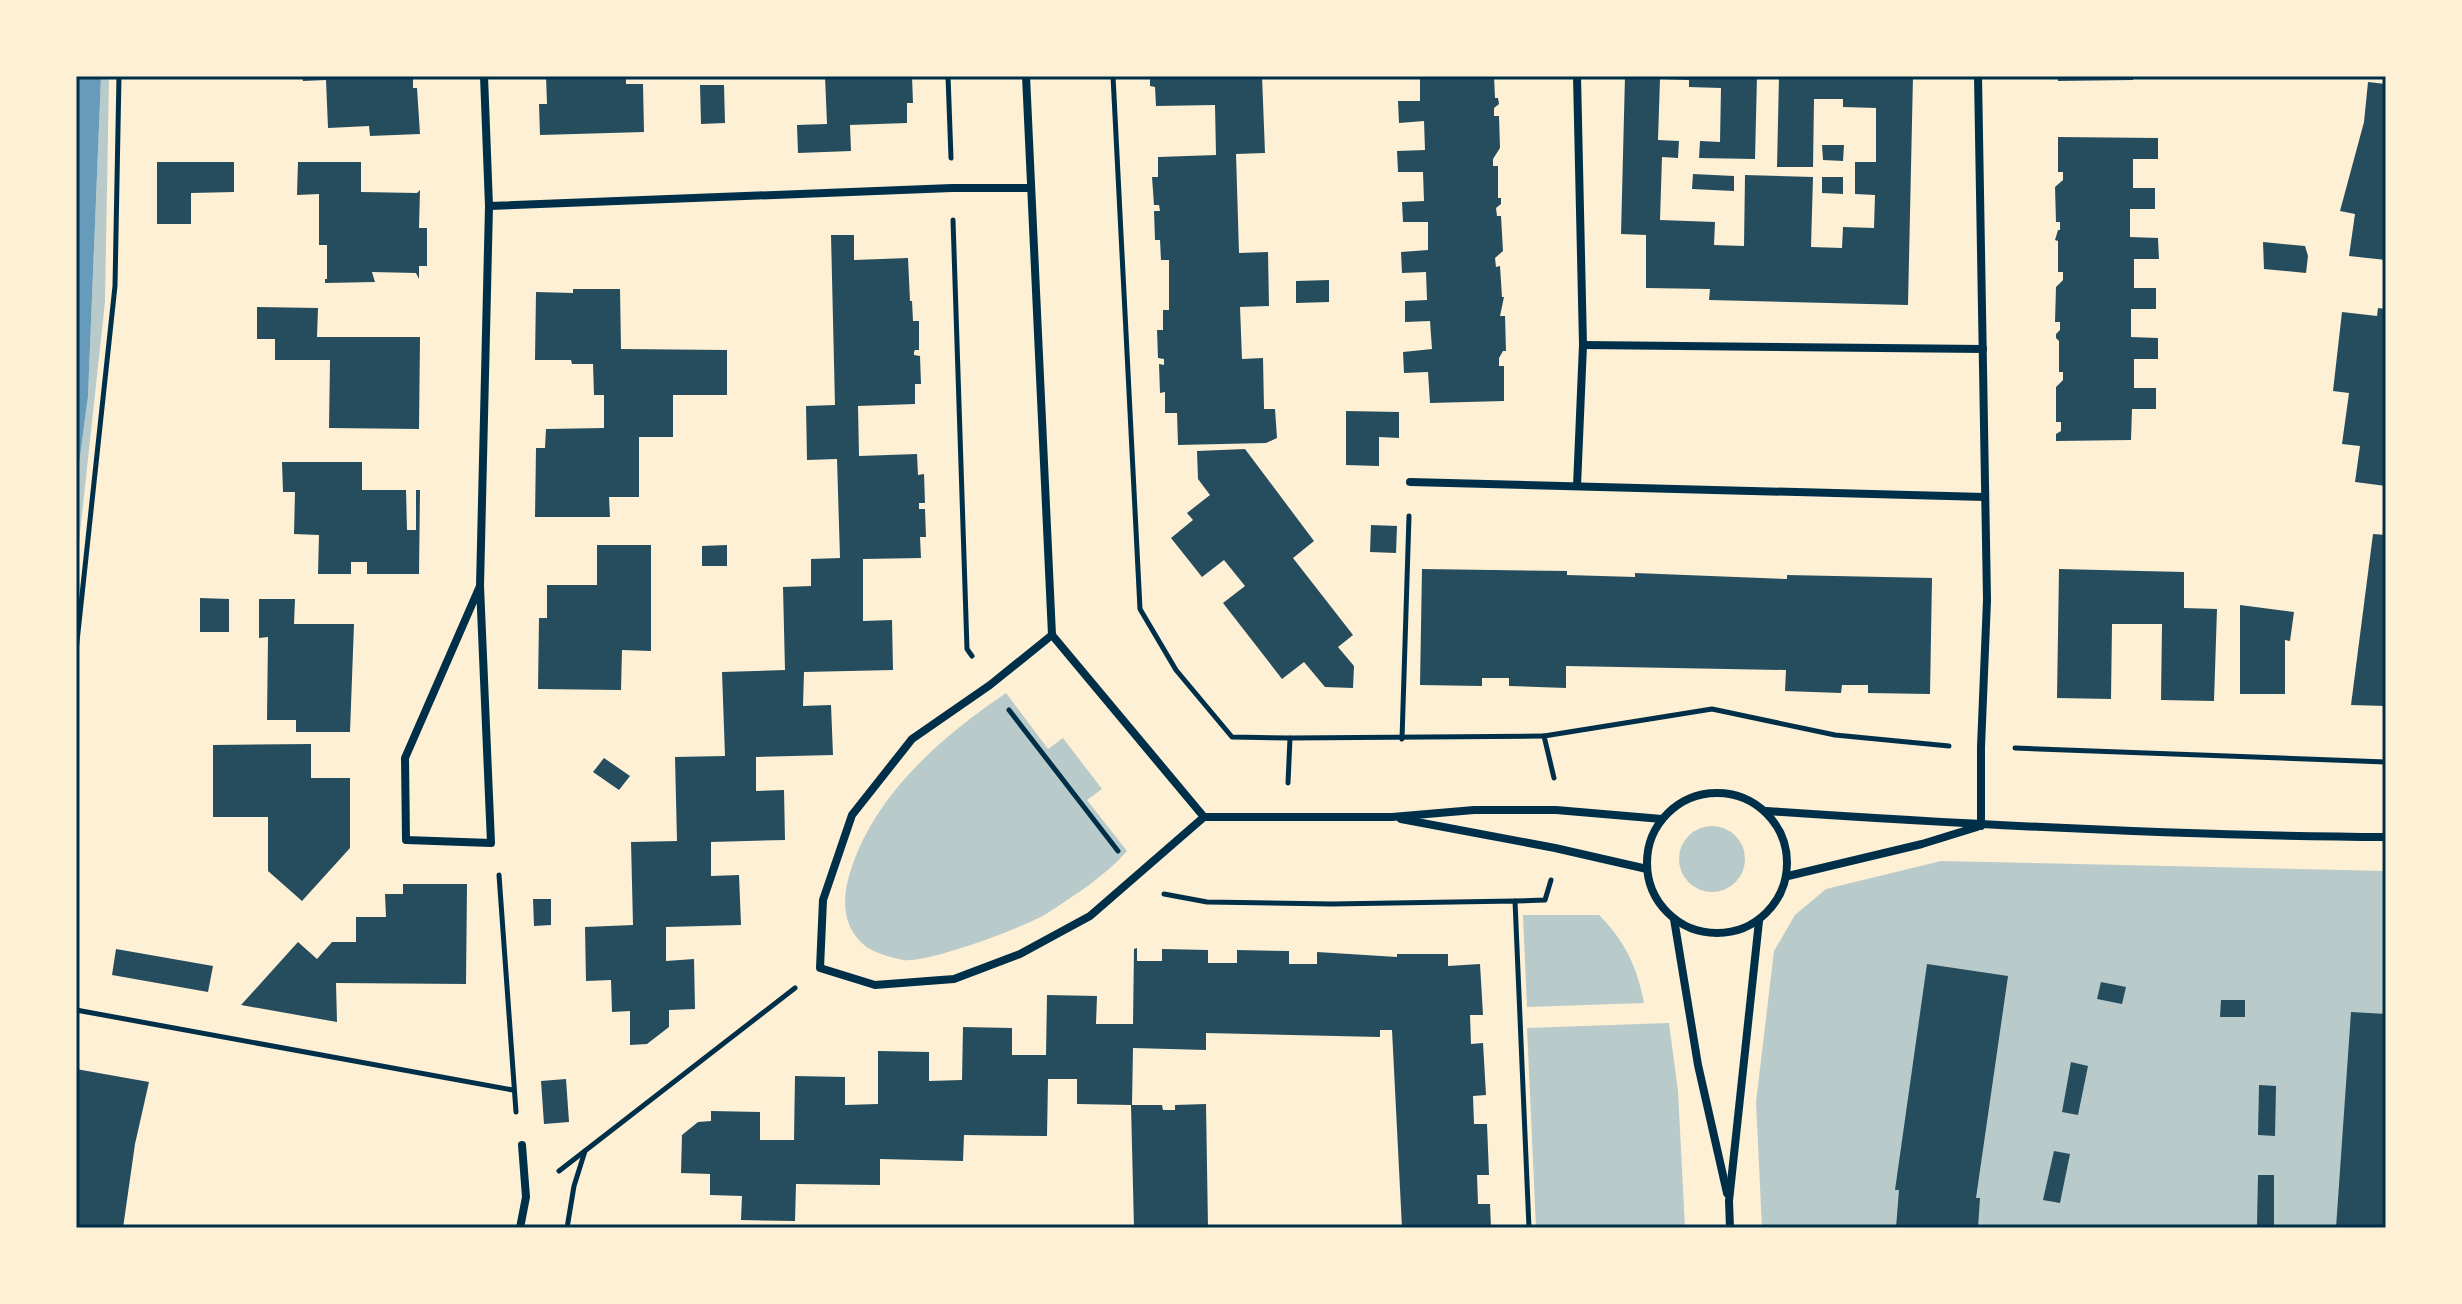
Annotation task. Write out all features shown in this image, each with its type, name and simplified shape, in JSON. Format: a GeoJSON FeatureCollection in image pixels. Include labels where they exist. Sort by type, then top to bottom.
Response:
{"type":"FeatureCollection","features":[{"type":"Feature","properties":{"kind":"street"},"geometry":{"type":"LineString","coordinates":[[480,586],[405,758],[406,840],[491,843],[480,586],[489,206],[484,76]]}},
{"type":"Feature","properties":{"kind":"street"},"geometry":{"type":"LineString","coordinates":[[1026,76],[1052,635],[1204,817]]}},
{"type":"Feature","properties":{"kind":"street"},"geometry":{"type":"LineString","coordinates":[[1577,76],[1583,345],[1577,486]]}},
{"type":"Feature","properties":{"kind":"street"},"geometry":{"type":"LineString","coordinates":[[1978,76],[1987,600],[1981,826]]}},
{"type":"Feature","properties":{"kind":"street"},"geometry":{"type":"LineString","coordinates":[[489,206],[952,188],[1031,188]]}},
{"type":"Feature","properties":{"kind":"street"},"geometry":{"type":"LineString","coordinates":[[1583,345],[1983,349]]}},
{"type":"Feature","properties":{"kind":"street"},"geometry":{"type":"LineString","coordinates":[[1410,482],[1985,497]]}},
{"type":"Feature","properties":{"kind":"street"},"geometry":{"type":"LineString","coordinates":[[1052,635],[990,685],[912,739],[852,815],[823,900],[820,968],[875,985],[954,979],[1020,954],[1090,916],[1204,817],[1392,817],[1474,810],[1554,811],[1662,819]]}},
{"type":"Feature","properties":{"kind":"street"},"geometry":{"type":"LineString","coordinates":[[1724,792],[1747,798],[1767,811],[1785,841],[1788,876],[1778,901],[1759,921],[1716,934],[1674,919],[1660,905],[1651,888],[1647,869],[1650,843],[1662,819],[1679,803],[1701,794],[1724,792]]}},
{"type":"Feature","properties":{"kind":"street"},"geometry":{"type":"LineString","coordinates":[[1767,811],[1981,826],[2257,836],[2386,837]]}},
{"type":"Feature","properties":{"kind":"street"},"geometry":{"type":"LineString","coordinates":[[1392,817],[1647,869]]}},
{"type":"Feature","properties":{"kind":"street"},"geometry":{"type":"LineString","coordinates":[[1788,876],[1922,844],[1981,826]]}},
{"type":"Feature","properties":{"kind":"street"},"geometry":{"type":"LineString","coordinates":[[1674,919],[1698,1065],[1729,1201]]}},
{"type":"Feature","properties":{"kind":"street"},"geometry":{"type":"LineString","coordinates":[[1730,1228],[1729,1201],[1759,921]]}},
{"type":"Feature","properties":{"kind":"street"},"geometry":{"type":"LineString","coordinates":[[520,1228],[526,1197],[522,1145]]}},
{"type":"Feature","properties":{"kind":"path"},"geometry":{"type":"LineString","coordinates":[[76,651],[115,286],[119,76]]}},
{"type":"Feature","properties":{"kind":"path"},"geometry":{"type":"LineString","coordinates":[[948,76],[967,649],[990,685],[1138,877],[1150,891],[1207,902],[1332,904],[1545,900],[1553,872],[1555,848]]}},
{"type":"Feature","properties":{"kind":"path"},"geometry":{"type":"LineString","coordinates":[[1113,76],[1140,609],[1176,670],[1232,737],[1402,739],[1544,736],[1712,709],[1835,735],[1981,747],[2386,762]]}},
{"type":"Feature","properties":{"kind":"path"},"geometry":{"type":"LineString","coordinates":[[1402,739],[1410,482]]}},
{"type":"Feature","properties":{"kind":"path"},"geometry":{"type":"LineString","coordinates":[[1544,736],[1555,784],[1554,811]]}},
{"type":"Feature","properties":{"kind":"path"},"geometry":{"type":"LineString","coordinates":[[1286,817],[1290,738]]}},
{"type":"Feature","properties":{"kind":"path"},"geometry":{"type":"LineString","coordinates":[[491,843],[498,857],[513,1090],[522,1145]]}},
{"type":"Feature","properties":{"kind":"path"},"geometry":{"type":"LineString","coordinates":[[1515,901],[1529,1228]]}},
{"type":"Feature","properties":{"kind":"path"},"geometry":{"type":"LineString","coordinates":[[526,1197],[820,968]]}},
{"type":"Feature","properties":{"kind":"path"},"geometry":{"type":"LineString","coordinates":[[76,1010],[513,1090]]}},
{"type":"Feature","properties":{"kind":"path"},"geometry":{"type":"LineString","coordinates":[[567,1228],[574,1186],[585,1150]]}},
{"type":"Feature","properties":{"kind":"shaded area"},"geometry":{"type":"Polygon","coordinates":[[[101,76],[109,76],[105,302],[76,570],[76,487],[88,396],[101,76]]]}},
{"type":"Feature","properties":{"kind":"shaded area"},"geometry":{"type":"Polygon","coordinates":[[[1006,693],[1048,749],[1063,738],[1102,789],[1087,800],[1127,851],[1099,877],[1046,914],[997,935],[916,959],[903,960],[871,950],[850,927],[845,902],[847,884],[857,854],[871,826],[888,799],[931,752],[1006,693]]]}},
{"type":"Feature","properties":{"kind":"shaded area"},"geometry":{"type":"Polygon","coordinates":[[[1712,826],[1725,828],[1740,841],[1745,859],[1743,872],[1730,887],[1712,892],[1699,890],[1684,877],[1679,859],[1681,846],[1694,831],[1712,826]]]}},
{"type":"Feature","properties":{"kind":"shaded area"},"geometry":{"type":"Polygon","coordinates":[[[1941,861],[2386,871],[2386,1228],[1762,1228],[1756,1102],[1774,951],[1795,915],[1826,889],[1941,861]]]}},
{"type":"Feature","properties":{"kind":"shaded area"},"geometry":{"type":"Polygon","coordinates":[[[1523,915],[1599,915],[1629,955],[1644,1003],[1527,1007],[1523,915]]]}},
{"type":"Feature","properties":{"kind":"shaded area"},"geometry":{"type":"Polygon","coordinates":[[[1669,1023],[1678,1091],[1685,1228],[1536,1228],[1527,1028],[1669,1023]]]}},
{"type":"Feature","properties":{"kind":"water"},"geometry":{"type":"Polygon","coordinates":[[[76,76],[101,76],[88,396],[76,487],[76,76]]]}},
{"type":"Feature","properties":{"kind":"building"},"geometry":{"type":"Polygon","coordinates":[[[302,76],[413,76],[413,88],[417,88],[420,134],[370,136],[369,126],[328,128],[326,80],[303,81],[302,76]]]}},
{"type":"Feature","properties":{"kind":"building"},"geometry":{"type":"Polygon","coordinates":[[[546,76],[626,76],[626,84],[643,84],[644,132],[540,135],[539,104],[547,104],[546,76]]]}},
{"type":"Feature","properties":{"kind":"building"},"geometry":{"type":"Polygon","coordinates":[[[825,76],[912,76],[913,103],[907,103],[907,123],[850,125],[851,151],[798,153],[797,125],[827,124],[825,76]]]}},
{"type":"Feature","properties":{"kind":"building"},"geometry":{"type":"Polygon","coordinates":[[[1150,76],[1262,76],[1265,153],[1236,154],[1239,253],[1268,252],[1269,306],[1240,307],[1242,359],[1263,358],[1264,409],[1275,409],[1277,438],[1266,443],[1178,445],[1177,413],[1165,413],[1165,392],[1160,393],[1159,364],[1164,365],[1164,359],[1158,358],[1157,330],[1163,330],[1163,310],[1169,310],[1169,260],[1161,260],[1160,240],[1155,240],[1154,211],[1160,211],[1159,205],[1154,205],[1152,177],[1158,177],[1158,157],[1216,155],[1215,105],[1156,106],[1155,87],[1150,86],[1150,76]]]}},
{"type":"Feature","properties":{"kind":"building"},"geometry":{"type":"Polygon","coordinates":[[[1420,76],[1494,76],[1495,98],[1498,98],[1499,104],[1494,108],[1494,116],[1499,116],[1500,148],[1493,159],[1493,166],[1498,166],[1498,198],[1501,198],[1501,204],[1496,208],[1497,216],[1501,216],[1503,251],[1495,258],[1496,267],[1500,266],[1504,297],[1500,316],[1505,316],[1506,351],[1499,358],[1499,366],[1504,366],[1504,401],[1430,403],[1428,372],[1404,373],[1403,352],[1432,349],[1430,321],[1405,322],[1405,301],[1427,300],[1426,272],[1402,273],[1401,252],[1428,250],[1428,222],[1403,222],[1402,202],[1424,201],[1423,172],[1398,172],[1397,151],[1425,150],[1424,121],[1399,123],[1398,101],[1420,101],[1420,76]]]}},
{"type":"Feature","properties":{"kind":"building"},"geometry":{"type":"Polygon","coordinates":[[[1625,76],[1757,76],[1755,159],[1699,158],[1700,141],[1720,142],[1721,88],[1689,87],[1689,80],[1660,79],[1658,140],[1679,141],[1678,158],[1662,157],[1660,220],[1715,222],[1714,245],[1744,246],[1745,175],[1813,177],[1811,247],[1842,248],[1843,227],[1874,228],[1875,195],[1855,194],[1855,162],[1876,162],[1876,108],[1843,107],[1843,99],[1814,99],[1813,167],[1777,167],[1779,76],[1913,76],[1908,305],[1709,300],[1710,289],[1646,288],[1646,235],[1621,234],[1625,76]]]}},
{"type":"Feature","properties":{"kind":"building"},"geometry":{"type":"Polygon","coordinates":[[[2058,76],[2133,76],[2133,80],[2058,81],[2058,76]]]}},
{"type":"Feature","properties":{"kind":"building"},"geometry":{"type":"Polygon","coordinates":[[[2368,82],[2386,84],[2386,260],[2349,256],[2355,214],[2340,211],[2364,122],[2368,82]]]}},
{"type":"Feature","properties":{"kind":"building"},"geometry":{"type":"Polygon","coordinates":[[[700,85],[724,85],[725,123],[701,124],[700,85]]]}},
{"type":"Feature","properties":{"kind":"building"},"geometry":{"type":"Polygon","coordinates":[[[2058,137],[2158,138],[2158,159],[2133,159],[2133,188],[2155,188],[2155,209],[2130,209],[2130,237],[2158,238],[2159,259],[2134,259],[2134,288],[2156,288],[2156,309],[2131,309],[2131,337],[2158,338],[2158,359],[2134,359],[2134,388],[2156,388],[2156,409],[2132,409],[2131,440],[2056,441],[2061,422],[2056,422],[2056,387],[2063,380],[2063,372],[2059,372],[2059,341],[2056,338],[2060,322],[2055,322],[2056,287],[2063,280],[2063,272],[2058,272],[2058,241],[2055,240],[2060,222],[2056,222],[2055,187],[2063,180],[2063,172],[2058,172],[2058,137]]]}},
{"type":"Feature","properties":{"kind":"building"},"geometry":{"type":"Polygon","coordinates":[[[1822,145],[1844,145],[1843,161],[1823,160],[1822,145]]]}},
{"type":"Feature","properties":{"kind":"building"},"geometry":{"type":"Polygon","coordinates":[[[157,162],[234,162],[234,192],[191,193],[191,224],[157,224],[157,162]]]}},
{"type":"Feature","properties":{"kind":"building"},"geometry":{"type":"Polygon","coordinates":[[[298,162],[361,162],[361,192],[417,193],[420,190],[419,228],[427,228],[427,266],[419,266],[419,279],[416,273],[372,272],[375,282],[325,283],[327,245],[319,245],[319,194],[297,195],[298,162]]]}},
{"type":"Feature","properties":{"kind":"building"},"geometry":{"type":"Polygon","coordinates":[[[1693,174],[1734,176],[1734,191],[1692,189],[1693,174]]]}},
{"type":"Feature","properties":{"kind":"building"},"geometry":{"type":"Polygon","coordinates":[[[1822,177],[1843,177],[1843,194],[1822,193],[1822,177]]]}},
{"type":"Feature","properties":{"kind":"building"},"geometry":{"type":"Polygon","coordinates":[[[831,235],[854,235],[854,260],[908,258],[913,321],[919,321],[919,350],[915,350],[914,355],[920,356],[921,384],[915,384],[915,404],[858,406],[859,456],[917,454],[918,475],[924,474],[925,503],[919,503],[919,509],[925,509],[926,537],[920,537],[921,558],[863,559],[863,621],[892,620],[893,670],[804,672],[803,706],[831,705],[833,755],[756,757],[756,791],[784,790],[785,840],[711,842],[711,876],[739,875],[741,925],[666,927],[666,961],[694,959],[695,1009],[669,1010],[669,1027],[647,1044],[630,1045],[630,1011],[612,1012],[611,980],[586,981],[585,927],[633,925],[631,842],[677,841],[675,757],[725,756],[722,672],[785,670],[783,587],[811,586],[811,559],[840,558],[837,459],[807,460],[806,406],[835,405],[831,235]]]}},
{"type":"Feature","properties":{"kind":"building"},"geometry":{"type":"Polygon","coordinates":[[[2263,242],[2305,246],[2308,256],[2306,273],[2264,269],[2263,242]]]}},
{"type":"Feature","properties":{"kind":"building"},"geometry":{"type":"Polygon","coordinates":[[[1329,280],[1329,302],[1296,303],[1296,281],[1329,280]]]}},
{"type":"Feature","properties":{"kind":"building"},"geometry":{"type":"Polygon","coordinates":[[[573,289],[620,289],[621,349],[727,350],[727,395],[673,395],[673,437],[639,437],[639,497],[609,497],[610,517],[535,517],[536,448],[545,448],[546,429],[604,428],[604,395],[594,395],[593,364],[572,364],[571,360],[535,360],[536,292],[573,293],[573,289]]]}},
{"type":"Feature","properties":{"kind":"building"},"geometry":{"type":"Polygon","coordinates":[[[257,307],[318,308],[317,337],[420,337],[419,429],[329,428],[330,360],[275,360],[275,339],[257,339],[257,307]]]}},
{"type":"Feature","properties":{"kind":"building"},"geometry":{"type":"Polygon","coordinates":[[[2378,308],[2386,309],[2386,486],[2355,482],[2360,446],[2342,444],[2349,393],[2333,391],[2342,312],[2377,316],[2378,308]]]}},
{"type":"Feature","properties":{"kind":"building"},"geometry":{"type":"Polygon","coordinates":[[[1346,411],[1399,412],[1399,438],[1379,437],[1379,466],[1346,465],[1346,411]]]}},
{"type":"Feature","properties":{"kind":"building"},"geometry":{"type":"Polygon","coordinates":[[[1245,449],[1314,541],[1293,558],[1353,635],[1338,647],[1354,666],[1353,688],[1325,687],[1304,662],[1282,679],[1223,603],[1245,586],[1224,560],[1202,577],[1171,538],[1193,520],[1187,513],[1210,495],[1198,479],[1197,451],[1245,449]]]}},
{"type":"Feature","properties":{"kind":"building"},"geometry":{"type":"Polygon","coordinates":[[[282,462],[362,462],[362,490],[406,490],[407,530],[416,530],[416,490],[420,490],[419,574],[367,574],[367,562],[351,562],[351,574],[318,574],[319,535],[294,534],[295,492],[283,492],[282,462]]]}},
{"type":"Feature","properties":{"kind":"building"},"geometry":{"type":"Polygon","coordinates":[[[1371,525],[1397,526],[1396,553],[1370,552],[1371,525]]]}},
{"type":"Feature","properties":{"kind":"building"},"geometry":{"type":"Polygon","coordinates":[[[2373,534],[2386,535],[2386,706],[2351,705],[2373,534]]]}},
{"type":"Feature","properties":{"kind":"building"},"geometry":{"type":"Polygon","coordinates":[[[597,545],[651,545],[651,651],[622,650],[621,690],[538,689],[539,618],[547,618],[547,585],[597,585],[597,545]]]}},
{"type":"Feature","properties":{"kind":"building"},"geometry":{"type":"Polygon","coordinates":[[[727,545],[727,566],[702,566],[702,546],[727,545]]]}},
{"type":"Feature","properties":{"kind":"building"},"geometry":{"type":"Polygon","coordinates":[[[1422,569],[1567,571],[1567,575],[1635,577],[1635,573],[1787,579],[1787,575],[1932,578],[1930,694],[1868,693],[1868,685],[1842,685],[1841,693],[1785,691],[1786,670],[1566,666],[1566,688],[1509,686],[1509,678],[1482,678],[1482,686],[1420,685],[1422,569]]]}},
{"type":"Feature","properties":{"kind":"building"},"geometry":{"type":"Polygon","coordinates":[[[2059,569],[2184,572],[2184,608],[2217,609],[2214,701],[2161,700],[2162,624],[2112,624],[2111,699],[2057,698],[2059,569]]]}},
{"type":"Feature","properties":{"kind":"building"},"geometry":{"type":"Polygon","coordinates":[[[200,598],[229,599],[229,632],[200,632],[200,598]]]}},
{"type":"Feature","properties":{"kind":"building"},"geometry":{"type":"Polygon","coordinates":[[[259,599],[295,599],[294,624],[354,624],[350,732],[296,732],[296,720],[267,720],[268,637],[259,638],[259,599]]]}},
{"type":"Feature","properties":{"kind":"building"},"geometry":{"type":"Polygon","coordinates":[[[2240,605],[2294,612],[2290,641],[2285,640],[2285,694],[2240,694],[2240,605]]]}},
{"type":"Feature","properties":{"kind":"building"},"geometry":{"type":"Polygon","coordinates":[[[311,744],[311,778],[350,778],[350,848],[302,901],[268,871],[268,817],[213,817],[213,745],[311,744]]]}},
{"type":"Feature","properties":{"kind":"building"},"geometry":{"type":"Polygon","coordinates":[[[604,758],[630,776],[619,790],[593,772],[604,758]]]}},
{"type":"Feature","properties":{"kind":"building"},"geometry":{"type":"Polygon","coordinates":[[[403,884],[467,884],[466,984],[336,983],[337,1022],[241,1005],[298,942],[317,959],[332,942],[356,942],[356,917],[386,917],[385,894],[403,894],[403,884]]]}},
{"type":"Feature","properties":{"kind":"building"},"geometry":{"type":"Polygon","coordinates":[[[533,899],[551,899],[551,925],[534,926],[533,899]]]}},
{"type":"Feature","properties":{"kind":"building"},"geometry":{"type":"Polygon","coordinates":[[[1137,948],[1137,961],[1162,961],[1162,949],[1208,950],[1208,963],[1237,963],[1237,950],[1289,951],[1289,964],[1317,964],[1317,952],[1397,957],[1397,954],[1448,954],[1448,966],[1480,964],[1483,1015],[1470,1015],[1471,1044],[1483,1043],[1486,1095],[1473,1096],[1474,1124],[1487,1124],[1489,1175],[1477,1175],[1478,1204],[1490,1204],[1491,1228],[1402,1228],[1392,1030],[1380,1030],[1380,1037],[1206,1033],[1206,1050],[1133,1048],[1132,1105],[1077,1104],[1077,1079],[1048,1079],[1047,1136],[964,1135],[963,1161],[880,1159],[880,1185],[796,1184],[795,1221],[741,1220],[742,1196],[710,1195],[710,1174],[681,1173],[682,1135],[698,1122],[711,1121],[711,1111],[760,1112],[760,1140],[794,1140],[795,1076],[845,1077],[845,1105],[878,1104],[878,1051],[929,1052],[929,1081],[962,1080],[963,1027],[1012,1028],[1012,1055],[1046,1055],[1047,995],[1097,996],[1096,1024],[1133,1024],[1134,949],[1137,948]]]}},
{"type":"Feature","properties":{"kind":"building"},"geometry":{"type":"Polygon","coordinates":[[[116,949],[213,966],[208,992],[112,975],[116,949]]]}},
{"type":"Feature","properties":{"kind":"building"},"geometry":{"type":"Polygon","coordinates":[[[1927,964],[2008,976],[1976,1198],[1980,1198],[1978,1228],[1896,1228],[1899,1190],[1895,1190],[1927,964]]]}},
{"type":"Feature","properties":{"kind":"building"},"geometry":{"type":"Polygon","coordinates":[[[2101,982],[2126,987],[2122,1004],[2097,999],[2101,982]]]}},
{"type":"Feature","properties":{"kind":"building"},"geometry":{"type":"Polygon","coordinates":[[[2221,1000],[2245,1000],[2245,1017],[2220,1017],[2221,1000]]]}},
{"type":"Feature","properties":{"kind":"building"},"geometry":{"type":"Polygon","coordinates":[[[2351,1012],[2386,1014],[2386,1228],[2336,1228],[2351,1012]]]}},
{"type":"Feature","properties":{"kind":"building"},"geometry":{"type":"Polygon","coordinates":[[[2071,1062],[2088,1066],[2078,1115],[2062,1112],[2071,1062]]]}},
{"type":"Feature","properties":{"kind":"building"},"geometry":{"type":"Polygon","coordinates":[[[76,1069],[149,1082],[135,1144],[123,1228],[76,1228],[76,1069]]]}},
{"type":"Feature","properties":{"kind":"building"},"geometry":{"type":"Polygon","coordinates":[[[566,1079],[569,1122],[544,1124],[541,1081],[566,1079]]]}},
{"type":"Feature","properties":{"kind":"building"},"geometry":{"type":"Polygon","coordinates":[[[2259,1085],[2276,1086],[2275,1136],[2258,1135],[2259,1085]]]}},
{"type":"Feature","properties":{"kind":"building"},"geometry":{"type":"Polygon","coordinates":[[[1206,1104],[1208,1228],[1134,1228],[1131,1105],[1162,1105],[1163,1110],[1175,1110],[1175,1105],[1206,1104]]]}},
{"type":"Feature","properties":{"kind":"building"},"geometry":{"type":"Polygon","coordinates":[[[2054,1151],[2070,1154],[2060,1203],[2043,1200],[2054,1151]]]}},
{"type":"Feature","properties":{"kind":"building"},"geometry":{"type":"Polygon","coordinates":[[[2258,1175],[2274,1175],[2274,1225],[2257,1225],[2258,1175]]]}}]}
